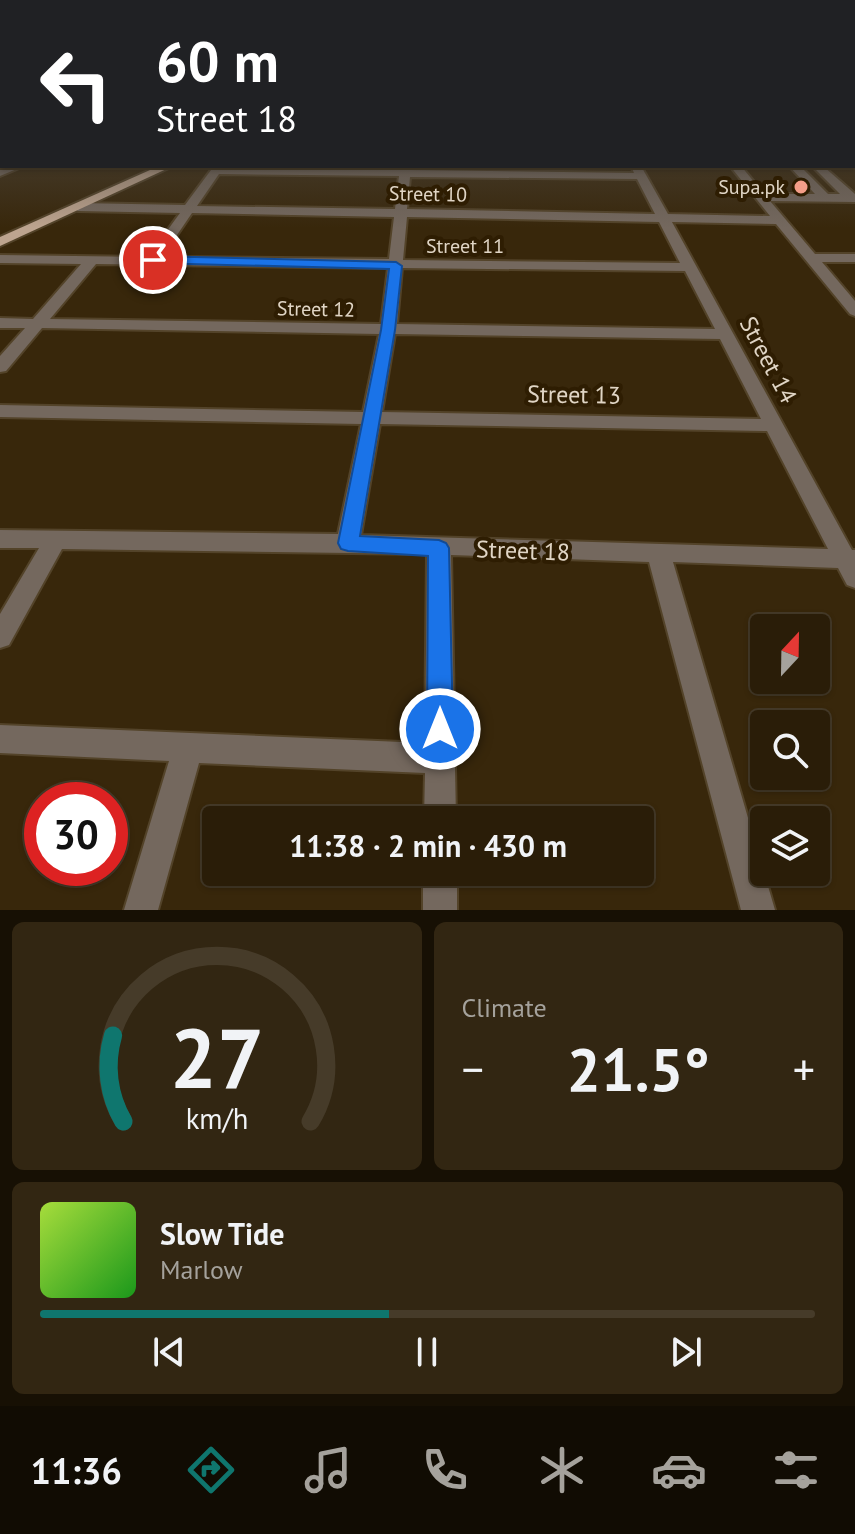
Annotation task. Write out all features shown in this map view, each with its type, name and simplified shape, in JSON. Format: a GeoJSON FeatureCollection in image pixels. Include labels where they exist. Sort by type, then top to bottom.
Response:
{"type":"FeatureCollection","features":[{"type":"Feature","properties":{"kind":"main road"},"geometry":{"type":"LineString","coordinates":[[0,242],[164,168]]}},
{"type":"Feature","properties":{"kind":"street"},"geometry":{"type":"LineString","coordinates":[[737,168],[855,311]]}},
{"type":"Feature","properties":{"kind":"street"},"geometry":{"type":"LineString","coordinates":[[796,168],[825,198]]}},
{"type":"Feature","properties":{"kind":"street"},"geometry":{"type":"LineString","coordinates":[[819,168],[852,198]]}},
{"type":"Feature","properties":{"kind":"street"},"geometry":{"type":"LineString","coordinates":[[153,260],[217,169],[639,171]]}},
{"type":"Feature","properties":{"kind":"street"},"geometry":{"type":"LineString","coordinates":[[348,543],[388,330],[405,170]]}},
{"type":"Feature","properties":{"kind":"street","name":"Street 14"},"geometry":{"type":"LineString","coordinates":[[639,171],[852,565]]}},
{"type":"Feature","properties":{"kind":"street"},"geometry":{"type":"LineString","coordinates":[[761,197],[852,198]]}},
{"type":"Feature","properties":{"kind":"street","name":"Street 10"},"geometry":{"type":"LineString","coordinates":[[78,207],[779,220]]}},
{"type":"Feature","properties":{"kind":"street"},"geometry":{"type":"LineString","coordinates":[[811,258],[855,258]]}},
{"type":"Feature","properties":{"kind":"street","name":"Street 11"},"geometry":{"type":"LineString","coordinates":[[0,259],[396,266],[689,267]]}},
{"type":"Feature","properties":{"kind":"street"},"geometry":{"type":"LineString","coordinates":[[0,367],[92,260]]}},
{"type":"Feature","properties":{"kind":"street","name":"Street 12"},"geometry":{"type":"LineString","coordinates":[[0,323],[727,334]]}},
{"type":"Feature","properties":{"kind":"street","name":"Street 13"},"geometry":{"type":"LineString","coordinates":[[0,411],[776,425]]}},
{"type":"Feature","properties":{"kind":"street","name":"Street 18"},"geometry":{"type":"LineString","coordinates":[[0,539],[348,543],[659,554],[852,565]]}},
{"type":"Feature","properties":{"kind":"street"},"geometry":{"type":"LineString","coordinates":[[0,637],[55,541]]}},
{"type":"Feature","properties":{"kind":"street"},"geometry":{"type":"LineString","coordinates":[[439,548],[440,806]]}},
{"type":"Feature","properties":{"kind":"street"},"geometry":{"type":"LineString","coordinates":[[659,554],[758,910]]}},
{"type":"Feature","properties":{"kind":"street"},"geometry":{"type":"LineString","coordinates":[[0,739],[440,759]]}},
{"type":"Feature","properties":{"kind":"street"},"geometry":{"type":"LineString","coordinates":[[141,910],[188,748]]}},
{"type":"Feature","properties":{"kind":"street"},"geometry":{"type":"LineString","coordinates":[[440,886],[440,910]]}},
{"type":"Feature","properties":{"kind":"place","name":"Supa.pk"},"geometry":{"type":"Point","coordinates":[801,187]}},
{"type":"Feature","properties":{"kind":"route"},"geometry":{"type":"LineString","coordinates":[[153,260],[396,266],[388,330],[348,543],[439,548],[440,729]]}}]}
